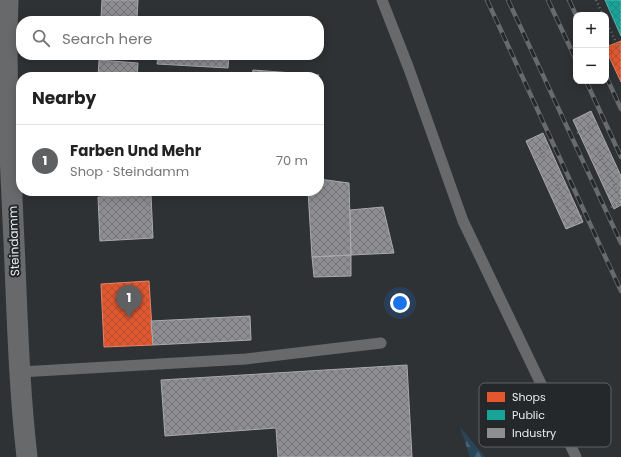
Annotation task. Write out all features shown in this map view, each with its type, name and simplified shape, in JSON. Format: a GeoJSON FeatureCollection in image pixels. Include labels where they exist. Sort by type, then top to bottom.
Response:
{"type":"FeatureCollection","features":[{"type":"Feature","properties":{"kind":"street","name":"Steindamm"},"geometry":{"type":"LineString","coordinates":[[8,0],[6,44],[21,403],[27,457]]}},
{"type":"Feature","properties":{"kind":"lane"},"geometry":{"type":"LineString","coordinates":[[382,0],[409,69],[463,221],[541,383]]}},
{"type":"Feature","properties":{"kind":"lane"},"geometry":{"type":"LineString","coordinates":[[20,372],[246,360],[381,343]]}},
{"type":"Feature","properties":{"kind":"lane"},"geometry":{"type":"LineString","coordinates":[[571,447],[576,457]]}},
{"type":"Feature","properties":{"kind":"path"},"geometry":{"type":"LineString","coordinates":[[596,0],[602,12]]}},
{"type":"Feature","properties":{"kind":"path"},"geometry":{"type":"LineString","coordinates":[[609,27],[621,53]]}},
{"type":"Feature","properties":{"kind":"path"},"geometry":{"type":"LineString","coordinates":[[577,133],[599,123]]}},
{"type":"Feature","properties":{"kind":"path"},"geometry":{"type":"LineString","coordinates":[[588,128],[591,135]]}},
{"type":"Feature","properties":{"kind":"path"},"geometry":{"type":"LineString","coordinates":[[544,157],[540,150],[549,145]]}},
{"type":"Feature","properties":{"kind":"path"},"geometry":{"type":"LineString","coordinates":[[597,148],[621,201],[611,207]]}},
{"type":"Feature","properties":{"kind":"path"},"geometry":{"type":"LineString","coordinates":[[550,170],[573,220],[582,216]]}},
{"type":"Feature","properties":{"kind":"green space"},"geometry":{"type":"Polygon","coordinates":[[[460,427],[485,457],[470,457],[460,427]]]}},
{"type":"Feature","properties":{"kind":"building: Shops"},"geometry":{"type":"Polygon","coordinates":[[[621,41],[621,82],[609,56],[609,46],[621,41]]]}},
{"type":"Feature","properties":{"kind":"building: Shops"},"geometry":{"type":"Polygon","coordinates":[[[149,281],[153,345],[104,347],[101,284],[149,281]]]}},
{"type":"Feature","properties":{"kind":"building: Public"},"geometry":{"type":"Polygon","coordinates":[[[605,0],[621,0],[621,36],[605,0]]]}},
{"type":"Feature","properties":{"kind":"building: Industry"},"geometry":{"type":"Polygon","coordinates":[[[102,0],[138,0],[137,16],[101,16],[102,0]]]}},
{"type":"Feature","properties":{"kind":"building: Industry"},"geometry":{"type":"Polygon","coordinates":[[[99,60],[138,63],[137,72],[98,72],[99,60]]]}},
{"type":"Feature","properties":{"kind":"building: Industry"},"geometry":{"type":"Polygon","coordinates":[[[157,60],[229,60],[228,68],[157,64],[157,60]]]}},
{"type":"Feature","properties":{"kind":"building: Industry"},"geometry":{"type":"Polygon","coordinates":[[[253,70],[279,72],[253,72],[253,70]]]}},
{"type":"Feature","properties":{"kind":"building: Industry"},"geometry":{"type":"Polygon","coordinates":[[[591,111],[621,176],[621,205],[614,209],[573,120],[591,111]]]}},
{"type":"Feature","properties":{"kind":"building: Industry"},"geometry":{"type":"Polygon","coordinates":[[[543,133],[583,222],[566,229],[526,141],[543,133]]]}},
{"type":"Feature","properties":{"kind":"building: Industry"},"geometry":{"type":"Polygon","coordinates":[[[324,180],[349,183],[351,255],[312,257],[308,196],[324,196],[324,180]]]}},
{"type":"Feature","properties":{"kind":"building: Industry"},"geometry":{"type":"Polygon","coordinates":[[[151,196],[153,238],[100,241],[98,197],[151,196]]]}},
{"type":"Feature","properties":{"kind":"building: Industry"},"geometry":{"type":"Polygon","coordinates":[[[383,207],[394,253],[351,255],[350,210],[383,207]]]}},
{"type":"Feature","properties":{"kind":"building: Industry"},"geometry":{"type":"Polygon","coordinates":[[[351,255],[351,276],[314,277],[312,257],[351,255]]]}},
{"type":"Feature","properties":{"kind":"building: Industry"},"geometry":{"type":"Polygon","coordinates":[[[250,316],[251,340],[153,345],[151,321],[250,316]]]}},
{"type":"Feature","properties":{"kind":"building: Industry"},"geometry":{"type":"Polygon","coordinates":[[[407,365],[412,457],[278,457],[276,428],[165,436],[161,380],[407,365]]]}},
{"type":"Feature","properties":{"kind":"railway"},"geometry":{"type":"LineString","coordinates":[[487,0],[621,291]]}},
{"type":"Feature","properties":{"kind":"railway"},"geometry":{"type":"LineString","coordinates":[[508,0],[621,243]]}},
{"type":"Feature","properties":{"kind":"railway"},"geometry":{"type":"LineString","coordinates":[[548,0],[573,54]]}},
{"type":"Feature","properties":{"kind":"railway"},"geometry":{"type":"LineString","coordinates":[[569,0],[575,12]]}},
{"type":"Feature","properties":{"kind":"railway"},"geometry":{"type":"LineString","coordinates":[[609,83],[621,109]]}},
{"type":"Feature","properties":{"kind":"railway"},"geometry":{"type":"LineString","coordinates":[[587,84],[621,157]]}},
{"type":"Feature","properties":{"kind":"place","name":"Farben Und Mehr"},"geometry":{"type":"Point","coordinates":[129,318]}}]}
